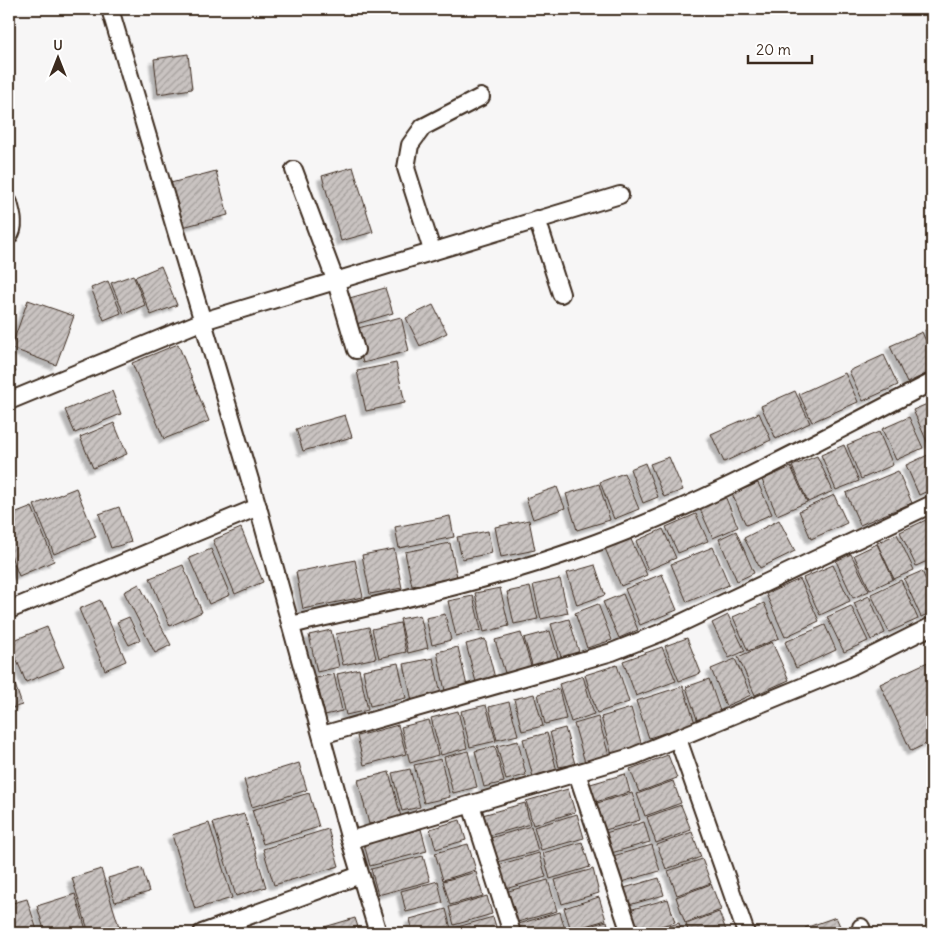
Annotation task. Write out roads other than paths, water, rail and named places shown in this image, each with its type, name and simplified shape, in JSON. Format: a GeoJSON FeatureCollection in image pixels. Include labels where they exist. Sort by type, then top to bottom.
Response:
{"type":"FeatureCollection","features":[{"type":"Feature","properties":{"kind":"street"},"geometry":{"type":"LineString","coordinates":[[110,9],[258,506],[350,840],[378,933]]}},
{"type":"Feature","properties":{"kind":"street"},"geometry":{"type":"LineString","coordinates":[[432,250],[406,168],[410,145],[423,127],[481,96]]}},
{"type":"Feature","properties":{"kind":"street"},"geometry":{"type":"LineString","coordinates":[[294,170],[336,282],[356,350]]}},
{"type":"Feature","properties":{"kind":"street"},"geometry":{"type":"LineString","coordinates":[[9,401],[203,321],[336,282],[432,250],[620,195]]}},
{"type":"Feature","properties":{"kind":"street"},"geometry":{"type":"LineString","coordinates":[[9,203],[13,224],[13,231],[9,236]]}},
{"type":"Feature","properties":{"kind":"street"},"geometry":{"type":"LineString","coordinates":[[537,219],[561,294]]}},
{"type":"Feature","properties":{"kind":"street"},"geometry":{"type":"LineString","coordinates":[[291,625],[473,582],[574,551],[705,497],[932,382]]}},
{"type":"Feature","properties":{"kind":"street"},"geometry":{"type":"LineString","coordinates":[[322,735],[612,652],[660,633],[932,504]]}},
{"type":"Feature","properties":{"kind":"street"},"geometry":{"type":"LineString","coordinates":[[9,610],[258,506]]}},
{"type":"Feature","properties":{"kind":"street"},"geometry":{"type":"LineString","coordinates":[[350,840],[634,756],[850,666],[932,626]]}},
{"type":"Feature","properties":{"kind":"street"},"geometry":{"type":"LineString","coordinates":[[678,739],[746,933]]}},
{"type":"Feature","properties":{"kind":"street"},"geometry":{"type":"LineString","coordinates":[[577,774],[630,933]]}},
{"type":"Feature","properties":{"kind":"street"},"geometry":{"type":"LineString","coordinates":[[471,805],[512,933]]}},
{"type":"Feature","properties":{"kind":"street"},"geometry":{"type":"LineString","coordinates":[[202,933],[360,875]]}}]}
